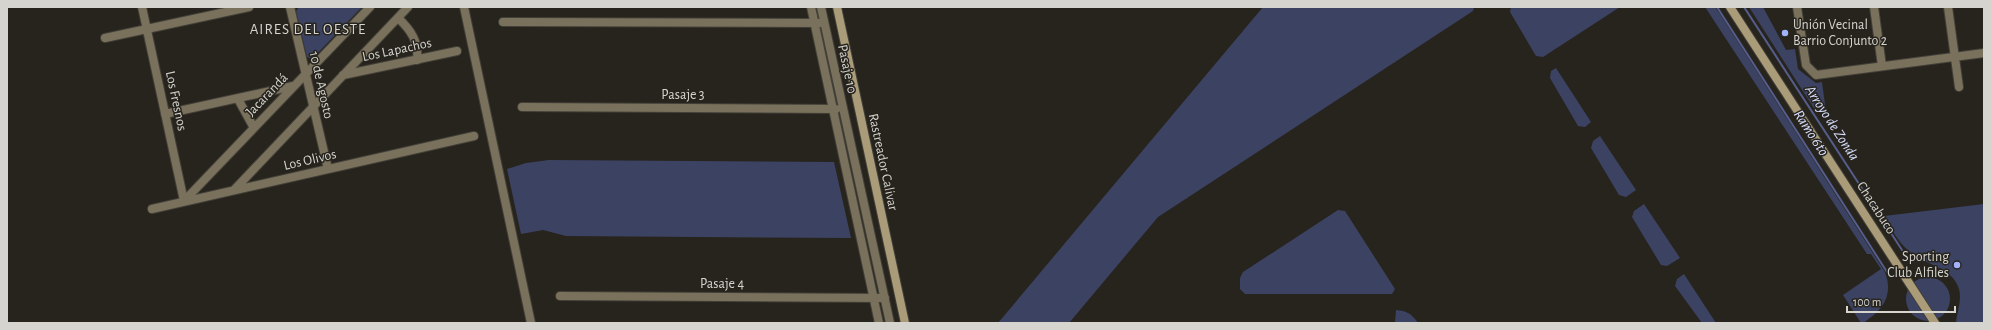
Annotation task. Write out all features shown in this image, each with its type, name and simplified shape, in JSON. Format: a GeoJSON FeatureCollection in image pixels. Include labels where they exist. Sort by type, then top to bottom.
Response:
{"type":"FeatureCollection","features":[{"type":"Feature","properties":{"kind":"street","name":"Los Fresnos"},"geometry":{"type":"LineString","coordinates":[[142,7],[184,201]]}},
{"type":"Feature","properties":{"kind":"street"},"geometry":{"type":"LineString","coordinates":[[105,38],[249,7]]}},
{"type":"Feature","properties":{"kind":"street","name":"10 de Agosto"},"geometry":{"type":"LineString","coordinates":[[290,7],[328,169]]}},
{"type":"Feature","properties":{"kind":"street","name":"Jacarandá"},"geometry":{"type":"LineString","coordinates":[[184,201],[370,7]]}},
{"type":"Feature","properties":{"kind":"street"},"geometry":{"type":"LineString","coordinates":[[234,190],[408,7]]}},
{"type":"Feature","properties":{"kind":"street"},"geometry":{"type":"LineString","coordinates":[[464,7],[531,323]]}},
{"type":"Feature","properties":{"kind":"street","name":"Pasaje 10"},"geometry":{"type":"LineString","coordinates":[[812,7],[832,109],[879,323]]}},
{"type":"Feature","properties":{"kind":"street","name":"Pasaje 10"},"geometry":{"type":"LineString","coordinates":[[821,7],[890,323]]}},
{"type":"Feature","properties":{"kind":"street","name":"Rastreador Calivar"},"geometry":{"type":"LineString","coordinates":[[836,7],[905,323]]}},
{"type":"Feature","properties":{"kind":"street","name":"Chacabuco"},"geometry":{"type":"LineString","coordinates":[[1730,7],[1935,323]]}},
{"type":"Feature","properties":{"kind":"street"},"geometry":{"type":"LineString","coordinates":[[1797,7],[1806,64],[1816,75],[1984,52]]}},
{"type":"Feature","properties":{"kind":"street"},"geometry":{"type":"LineString","coordinates":[[1874,7],[1882,66]]}},
{"type":"Feature","properties":{"kind":"street"},"geometry":{"type":"LineString","coordinates":[[1948,7],[1959,87]]}},
{"type":"Feature","properties":{"kind":"street"},"geometry":{"type":"LineString","coordinates":[[398,18],[413,34],[418,50],[417,60]]}},
{"type":"Feature","properties":{"kind":"street"},"geometry":{"type":"LineString","coordinates":[[503,22],[824,23]]}},
{"type":"Feature","properties":{"kind":"street","name":"Los Lapachos"},"geometry":{"type":"LineString","coordinates":[[343,75],[457,51]]}},
{"type":"Feature","properties":{"kind":"street"},"geometry":{"type":"LineString","coordinates":[[165,114],[294,86]]}},
{"type":"Feature","properties":{"kind":"street"},"geometry":{"type":"LineString","coordinates":[[238,98],[254,128]]}},
{"type":"Feature","properties":{"kind":"street","name":"Pasaje 3"},"geometry":{"type":"LineString","coordinates":[[522,107],[843,109]]}},
{"type":"Feature","properties":{"kind":"street","name":"Los Olivos"},"geometry":{"type":"LineString","coordinates":[[152,209],[474,136]]}},
{"type":"Feature","properties":{"kind":"street","name":"Pasaje 4"},"geometry":{"type":"LineString","coordinates":[[560,296],[884,298]]}},
{"type":"Feature","properties":{"kind":"shaded area"},"geometry":{"type":"Polygon","coordinates":[[[299,7],[362,7],[312,59],[307,57],[296,11],[299,7]]]}},
{"type":"Feature","properties":{"kind":"shaded area"},"geometry":{"type":"Polygon","coordinates":[[[1263,7],[1474,7],[1473,11],[1158,217],[1069,323],[998,323],[1263,7]]]}},
{"type":"Feature","properties":{"kind":"shaded area"},"geometry":{"type":"Polygon","coordinates":[[[1511,7],[1620,7],[1543,57],[1536,56],[1510,12],[1511,7]]]}},
{"type":"Feature","properties":{"kind":"shaded area"},"geometry":{"type":"Polygon","coordinates":[[[1705,7],[1715,7],[1720,14],[1885,272],[1888,288],[1887,296],[1881,308],[1863,323],[1861,323],[1843,295],[1881,269],[1871,254],[1867,254],[1705,7]]]}},
{"type":"Feature","properties":{"kind":"shaded area"},"geometry":{"type":"Polygon","coordinates":[[[1749,7],[1763,7],[1786,50],[1795,49],[1798,69],[1816,83],[1822,82],[1826,112],[1817,113],[1749,7]]]}},
{"type":"Feature","properties":{"kind":"shaded area"},"geometry":{"type":"Polygon","coordinates":[[[1556,68],[1591,122],[1585,127],[1578,126],[1550,78],[1551,71],[1556,68]]]}},
{"type":"Feature","properties":{"kind":"shaded area"},"geometry":{"type":"Polygon","coordinates":[[[1600,136],[1636,190],[1626,197],[1619,195],[1591,148],[1593,141],[1600,136]]]}},
{"type":"Feature","properties":{"kind":"shaded area"},"geometry":{"type":"Polygon","coordinates":[[[549,160],[834,162],[851,238],[566,236],[543,230],[521,234],[507,169],[526,163],[549,160]]]}},
{"type":"Feature","properties":{"kind":"shaded area"},"geometry":{"type":"Polygon","coordinates":[[[1644,204],[1680,258],[1667,266],[1661,265],[1632,217],[1634,211],[1644,204]]]}},
{"type":"Feature","properties":{"kind":"shaded area","name":"Sporting Club Alfiles"},"geometry":{"type":"Polygon","coordinates":[[[1984,204],[1984,323],[1956,323],[1960,293],[1956,282],[1944,271],[1915,256],[1905,247],[1895,235],[1884,216],[1984,204]]]}},
{"type":"Feature","properties":{"kind":"shaded area"},"geometry":{"type":"Polygon","coordinates":[[[1338,210],[1345,211],[1395,289],[1392,294],[1245,294],[1240,289],[1240,278],[1243,272],[1338,210]]]}},
{"type":"Feature","properties":{"kind":"shaded area"},"geometry":{"type":"Polygon","coordinates":[[[1684,274],[1716,323],[1702,323],[1675,286],[1677,279],[1684,274]]]}},
{"type":"Feature","properties":{"kind":"shaded area"},"geometry":{"type":"Polygon","coordinates":[[[1928,277],[1940,281],[1946,287],[1950,299],[1946,311],[1940,317],[1928,321],[1916,317],[1910,311],[1906,299],[1910,287],[1916,281],[1928,277]]]}},
{"type":"Feature","properties":{"kind":"shaded area"},"geometry":{"type":"Polygon","coordinates":[[[1396,310],[1408,313],[1418,323],[1395,323],[1396,310]]]}},
{"type":"Feature","properties":{"kind":"waterway","name":"Ramo 6to"},"geometry":{"type":"LineString","coordinates":[[1717,7],[1887,272]]}},
{"type":"Feature","properties":{"kind":"waterway","name":"Arroyo de Zonda"},"geometry":{"type":"LineString","coordinates":[[1744,7],[1902,250]]}},
{"type":"Feature","properties":{"kind":"place","name":"Unión Vecinal Barrio Conjunto 2"},"geometry":{"type":"Point","coordinates":[1785,33]}},
{"type":"Feature","properties":{"kind":"place","name":"Sporting Club Alfiles"},"geometry":{"type":"Point","coordinates":[1957,265]}},
{"type":"Feature","properties":{"kind":"district","name":"AIRES DEL OESTE"},"geometry":{"type":"Point","coordinates":[308,29]}}]}
